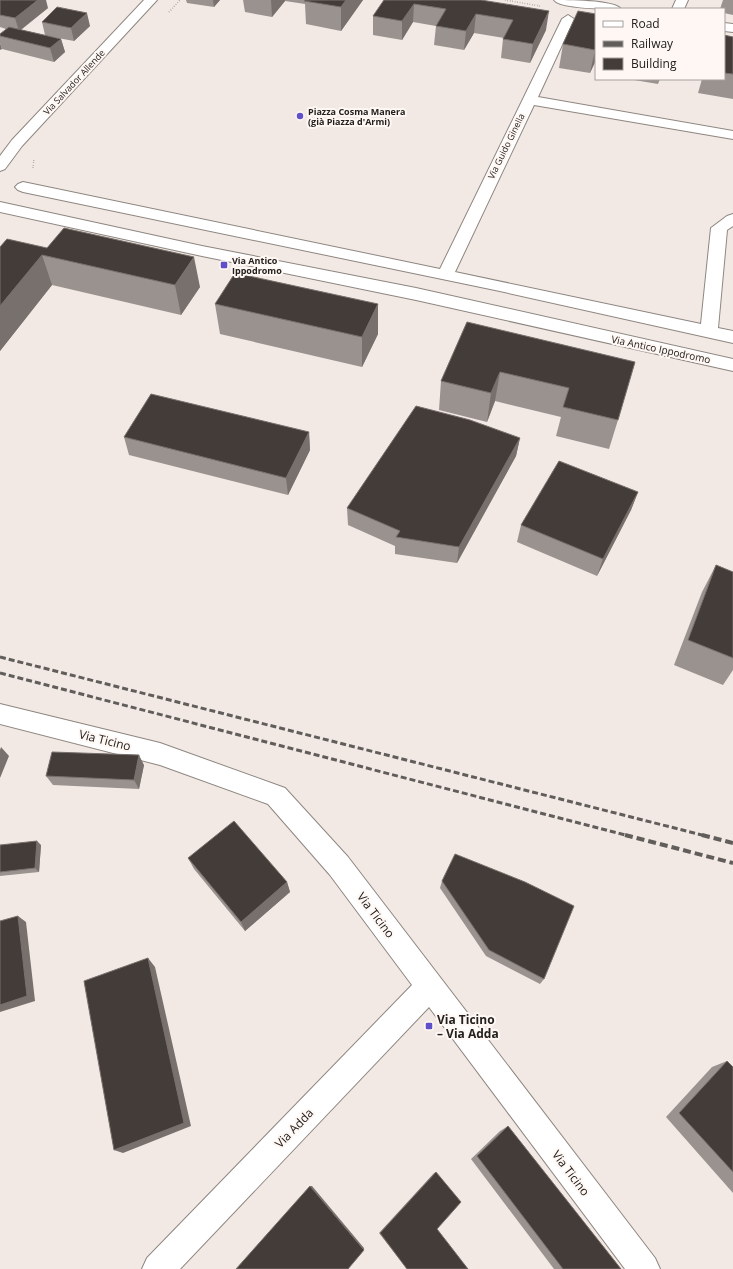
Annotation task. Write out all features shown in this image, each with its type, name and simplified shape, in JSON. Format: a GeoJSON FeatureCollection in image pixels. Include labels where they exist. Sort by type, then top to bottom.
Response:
{"type":"FeatureCollection","features":[{"type":"Feature","properties":{"kind":"street","name":"Via Salvador Allende"},"geometry":{"type":"LineString","coordinates":[[0,166],[17,143],[151,0]]}},
{"type":"Feature","properties":{"kind":"street"},"geometry":{"type":"LineString","coordinates":[[560,0],[609,8]]}},
{"type":"Feature","properties":{"kind":"street","name":"Via Guido Ginella"},"geometry":{"type":"LineString","coordinates":[[446,274],[528,100],[575,20],[552,16]]}},
{"type":"Feature","properties":{"kind":"street"},"geometry":{"type":"LineString","coordinates":[[528,100],[733,135]]}},
{"type":"Feature","properties":{"kind":"street"},"geometry":{"type":"LineString","coordinates":[[0,169],[20,176],[23,187]]}},
{"type":"Feature","properties":{"kind":"street"},"geometry":{"type":"LineString","coordinates":[[0,206],[15,198],[23,187]]}},
{"type":"Feature","properties":{"kind":"street"},"geometry":{"type":"LineString","coordinates":[[23,187],[211,227],[446,274],[733,337]]}},
{"type":"Feature","properties":{"kind":"street","name":"Via Antico Ippodromo"},"geometry":{"type":"LineString","coordinates":[[0,206],[733,365]]}},
{"type":"Feature","properties":{"kind":"street"},"geometry":{"type":"LineString","coordinates":[[709,332],[719,228],[733,218]]}},
{"type":"Feature","properties":{"kind":"street"},"geometry":{"type":"LineString","coordinates":[[383,288],[394,264]]}},
{"type":"Feature","properties":{"kind":"street"},"geometry":{"type":"LineString","coordinates":[[589,334],[595,307]]}},
{"type":"Feature","properties":{"kind":"street","name":"Via Ticino"},"geometry":{"type":"LineString","coordinates":[[0,714],[160,754],[276,796],[339,866],[644,1269]]}},
{"type":"Feature","properties":{"kind":"street","name":"Via Adda"},"geometry":{"type":"LineString","coordinates":[[158,1269],[430,987]]}},
{"type":"Feature","properties":{"kind":"path"},"geometry":{"type":"LineString","coordinates":[[164,17],[180,0]]}},
{"type":"Feature","properties":{"kind":"path"},"geometry":{"type":"LineString","coordinates":[[35,154],[32,166],[36,171]]}},
{"type":"Feature","properties":{"kind":"building"},"geometry":{"type":"Polygon","coordinates":[[[0,0],[38,0],[15,18],[0,15],[0,0]]]}},
{"type":"Feature","properties":{"kind":"building"},"geometry":{"type":"Polygon","coordinates":[[[346,0],[341,7],[304,1],[346,0]]]}},
{"type":"Feature","properties":{"kind":"building"},"geometry":{"type":"Polygon","coordinates":[[[384,0],[481,0],[549,11],[533,44],[503,39],[513,20],[476,14],[466,31],[436,26],[446,9],[414,4],[402,21],[373,16],[384,0]]]}},
{"type":"Feature","properties":{"kind":"building"},"geometry":{"type":"Polygon","coordinates":[[[57,7],[87,13],[71,28],[42,22],[57,7]]]}},
{"type":"Feature","properties":{"kind":"building"},"geometry":{"type":"Polygon","coordinates":[[[578,11],[595,14],[595,50],[563,44],[578,11]]]}},
{"type":"Feature","properties":{"kind":"building"},"geometry":{"type":"Polygon","coordinates":[[[9,27],[61,39],[50,48],[0,36],[0,34],[9,27]]]}},
{"type":"Feature","properties":{"kind":"building"},"geometry":{"type":"Polygon","coordinates":[[[725,35],[733,37],[733,74],[725,73],[725,35]]]}},
{"type":"Feature","properties":{"kind":"building"},"geometry":{"type":"Polygon","coordinates":[[[64,228],[194,257],[175,285],[42,255],[0,306],[0,247],[7,239],[47,248],[64,228]]]}},
{"type":"Feature","properties":{"kind":"building"},"geometry":{"type":"Polygon","coordinates":[[[235,273],[378,304],[362,337],[215,304],[235,273]]]}},
{"type":"Feature","properties":{"kind":"building"},"geometry":{"type":"Polygon","coordinates":[[[467,322],[635,362],[618,420],[563,407],[569,388],[500,372],[491,393],[441,381],[467,322]]]}},
{"type":"Feature","properties":{"kind":"building"},"geometry":{"type":"Polygon","coordinates":[[[151,394],[309,432],[286,478],[124,437],[151,394]]]}},
{"type":"Feature","properties":{"kind":"building"},"geometry":{"type":"Polygon","coordinates":[[[416,406],[470,420],[520,438],[459,547],[396,537],[400,531],[347,508],[416,406]]]}},
{"type":"Feature","properties":{"kind":"building"},"geometry":{"type":"Polygon","coordinates":[[[559,461],[638,492],[603,559],[521,525],[559,461]]]}},
{"type":"Feature","properties":{"kind":"building"},"geometry":{"type":"Polygon","coordinates":[[[716,565],[733,572],[733,658],[688,640],[716,565]]]}},
{"type":"Feature","properties":{"kind":"building"},"geometry":{"type":"Polygon","coordinates":[[[52,752],[139,755],[134,780],[46,776],[52,752]]]}},
{"type":"Feature","properties":{"kind":"building"},"geometry":{"type":"Polygon","coordinates":[[[234,821],[287,882],[241,922],[188,858],[234,821]]]}},
{"type":"Feature","properties":{"kind":"building"},"geometry":{"type":"Polygon","coordinates":[[[37,841],[35,868],[0,872],[0,845],[37,841]]]}},
{"type":"Feature","properties":{"kind":"building"},"geometry":{"type":"Polygon","coordinates":[[[455,854],[525,882],[574,906],[544,979],[489,950],[442,881],[455,854]]]}},
{"type":"Feature","properties":{"kind":"building"},"geometry":{"type":"Polygon","coordinates":[[[18,916],[27,996],[0,1005],[0,921],[18,916]]]}},
{"type":"Feature","properties":{"kind":"building"},"geometry":{"type":"Polygon","coordinates":[[[148,958],[184,1123],[114,1150],[84,981],[148,958]]]}},
{"type":"Feature","properties":{"kind":"building"},"geometry":{"type":"Polygon","coordinates":[[[727,1061],[733,1067],[733,1172],[679,1113],[727,1061]]]}},
{"type":"Feature","properties":{"kind":"building"},"geometry":{"type":"Polygon","coordinates":[[[508,1126],[621,1269],[563,1269],[477,1156],[508,1126]]]}},
{"type":"Feature","properties":{"kind":"building"},"geometry":{"type":"Polygon","coordinates":[[[436,1172],[461,1202],[437,1229],[468,1269],[407,1269],[380,1233],[436,1172]]]}},
{"type":"Feature","properties":{"kind":"building"},"geometry":{"type":"Polygon","coordinates":[[[310,1186],[364,1250],[348,1269],[236,1269],[310,1186]]]}},
{"type":"Feature","properties":{"kind":"railway"},"geometry":{"type":"LineString","coordinates":[[0,657],[706,836]]}},
{"type":"Feature","properties":{"kind":"railway"},"geometry":{"type":"LineString","coordinates":[[0,673],[629,836]]}},
{"type":"Feature","properties":{"kind":"railway"},"geometry":{"type":"LineString","coordinates":[[625,835],[733,863]]}},
{"type":"Feature","properties":{"kind":"railway"},"geometry":{"type":"LineString","coordinates":[[702,835],[733,843]]}},
{"type":"Feature","properties":{"kind":"place","name":"Piazza Cosma Manera (già Piazza d'Armi)"},"geometry":{"type":"Point","coordinates":[300,116]}},
{"type":"Feature","properties":{"kind":"place","name":"Via Antico Ippodromo"},"geometry":{"type":"Point","coordinates":[224,265]}},
{"type":"Feature","properties":{"kind":"place","name":"Via Ticino – Via Adda"},"geometry":{"type":"Point","coordinates":[429,1026]}}]}
